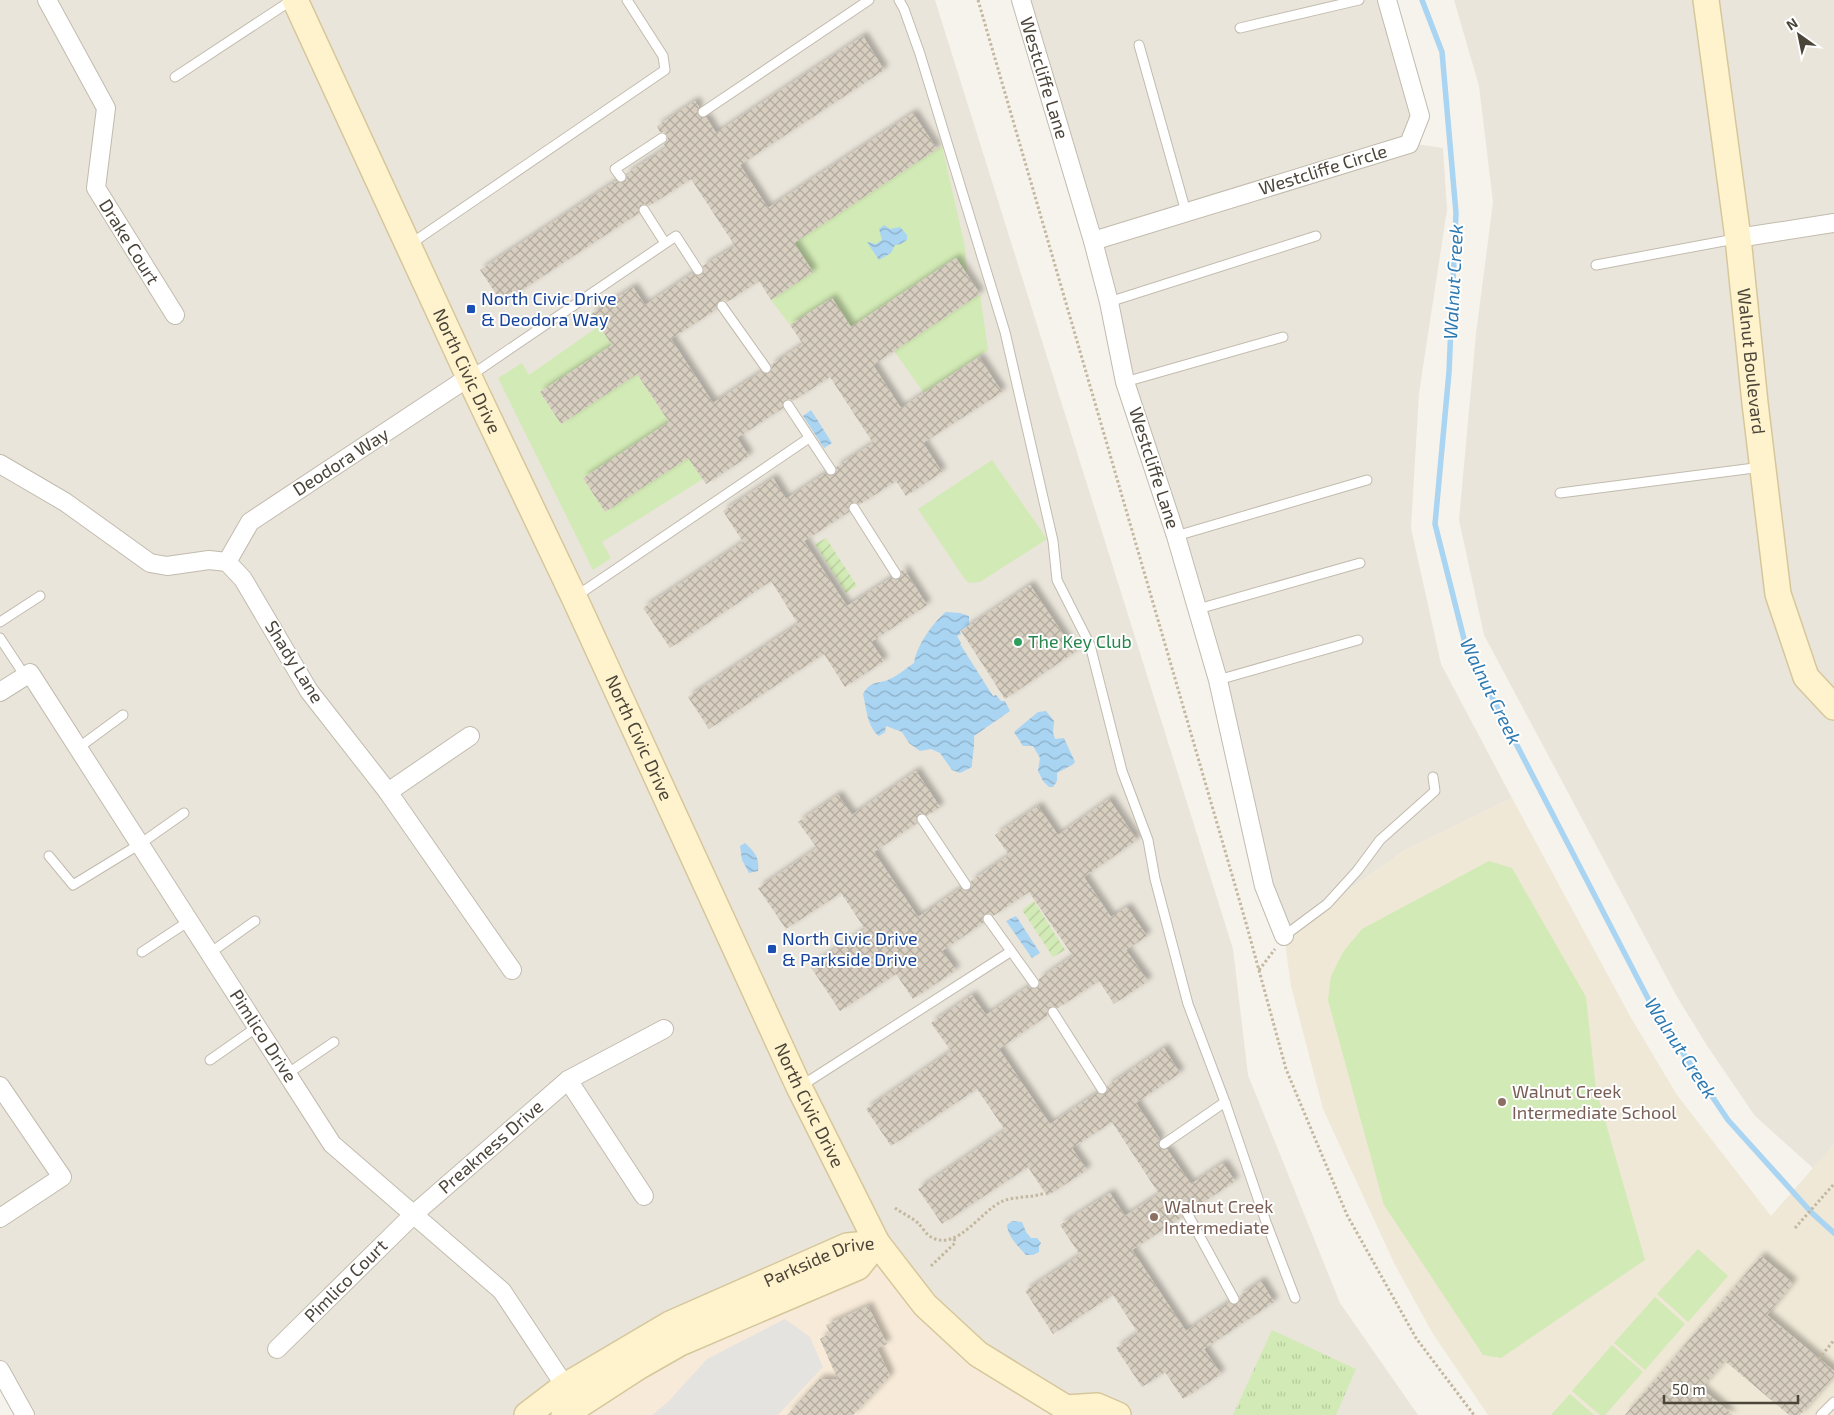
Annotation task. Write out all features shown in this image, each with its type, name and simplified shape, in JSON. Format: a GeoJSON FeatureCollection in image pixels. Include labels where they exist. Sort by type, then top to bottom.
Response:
{"type":"FeatureCollection","features":[{"type":"Feature","properties":{"kind":"main road","name":"North Civic Drive"},"geometry":{"type":"LineString","coordinates":[[294,0],[469,377],[574,597],[799,1088],[877,1243],[925,1305],[978,1354],[1065,1413],[1097,1406],[1118,1415]]}},
{"type":"Feature","properties":{"kind":"main road","name":"Walnut Boulevard"},"geometry":{"type":"LineString","coordinates":[[1706,0],[1738,238],[1778,594],[1806,677],[1834,707]]}},
{"type":"Feature","properties":{"kind":"main road","name":"Parkside Drive"},"geometry":{"type":"LineString","coordinates":[[528,1415],[565,1386],[670,1324],[847,1246],[877,1243]]}},
{"type":"Feature","properties":{"kind":"main road","name":"Parkside Drive"},"geometry":{"type":"LineString","coordinates":[[564,1415],[638,1367],[680,1343],[858,1267],[877,1243]]}},
{"type":"Feature","properties":{"kind":"street","name":"Drake Court"},"geometry":{"type":"LineString","coordinates":[[47,0],[106,108],[96,188],[175,315]]}},
{"type":"Feature","properties":{"kind":"street","name":"Westcliffe Lane"},"geometry":{"type":"LineString","coordinates":[[1021,0],[1093,241],[1109,302],[1125,382],[1176,536],[1218,680],[1264,886],[1284,936]]}},
{"type":"Feature","properties":{"kind":"street","name":"Westcliffe Circle"},"geometry":{"type":"LineString","coordinates":[[1093,241],[1409,144],[1420,116],[1387,0]]}},
{"type":"Feature","properties":{"kind":"street"},"geometry":{"type":"LineString","coordinates":[[1738,238],[1834,223]]}},
{"type":"Feature","properties":{"kind":"street","name":"Deodora Way"},"geometry":{"type":"LineString","coordinates":[[228,562],[250,522],[469,377]]}},
{"type":"Feature","properties":{"kind":"street"},"geometry":{"type":"LineString","coordinates":[[0,464],[65,502],[150,563],[167,566],[209,560],[228,562]]}},
{"type":"Feature","properties":{"kind":"street","name":"Shady Lane"},"geometry":{"type":"LineString","coordinates":[[228,562],[243,579],[309,691],[388,792],[512,970]]}},
{"type":"Feature","properties":{"kind":"street","name":"Pimlico Drive"},"geometry":{"type":"LineString","coordinates":[[25,676],[30,673],[332,1144],[502,1291],[565,1386]]}},
{"type":"Feature","properties":{"kind":"street"},"geometry":{"type":"LineString","coordinates":[[0,692],[25,676]]}},
{"type":"Feature","properties":{"kind":"street"},"geometry":{"type":"LineString","coordinates":[[388,792],[470,736]]}},
{"type":"Feature","properties":{"kind":"street","name":"Preakness Drive"},"geometry":{"type":"LineString","coordinates":[[414,1214],[568,1080],[664,1029]]}},
{"type":"Feature","properties":{"kind":"street"},"geometry":{"type":"LineString","coordinates":[[568,1080],[644,1196]]}},
{"type":"Feature","properties":{"kind":"street"},"geometry":{"type":"LineString","coordinates":[[0,1086],[62,1177],[0,1218]]}},
{"type":"Feature","properties":{"kind":"street","name":"Pimlico Court"},"geometry":{"type":"LineString","coordinates":[[277,1349],[414,1214]]}},
{"type":"Feature","properties":{"kind":"street"},"geometry":{"type":"LineString","coordinates":[[0,1370],[25,1415]]}},
{"type":"Feature","properties":{"kind":"lane"},"geometry":{"type":"LineString","coordinates":[[175,76],[294,0]]}},
{"type":"Feature","properties":{"kind":"lane"},"geometry":{"type":"LineString","coordinates":[[408,245],[665,70],[663,56],[627,0]]}},
{"type":"Feature","properties":{"kind":"lane"},"geometry":{"type":"LineString","coordinates":[[702,112],[869,0]]}},
{"type":"Feature","properties":{"kind":"lane"},"geometry":{"type":"LineString","coordinates":[[899,0],[920,54],[1005,332],[1053,541],[1057,580],[1090,645],[1122,771],[1148,840],[1155,879],[1188,1004],[1295,1298]]}},
{"type":"Feature","properties":{"kind":"lane"},"geometry":{"type":"LineString","coordinates":[[1240,28],[1359,0]]}},
{"type":"Feature","properties":{"kind":"lane"},"geometry":{"type":"LineString","coordinates":[[1139,45],[1186,212]]}},
{"type":"Feature","properties":{"kind":"lane"},"geometry":{"type":"LineString","coordinates":[[621,177],[615,169],[662,138]]}},
{"type":"Feature","properties":{"kind":"lane"},"geometry":{"type":"LineString","coordinates":[[644,210],[665,243]]}},
{"type":"Feature","properties":{"kind":"lane"},"geometry":{"type":"LineString","coordinates":[[469,377],[676,236],[698,270]]}},
{"type":"Feature","properties":{"kind":"lane"},"geometry":{"type":"LineString","coordinates":[[1109,302],[1316,236]]}},
{"type":"Feature","properties":{"kind":"lane"},"geometry":{"type":"LineString","coordinates":[[1596,265],[1738,238]]}},
{"type":"Feature","properties":{"kind":"lane"},"geometry":{"type":"LineString","coordinates":[[722,306],[766,368]]}},
{"type":"Feature","properties":{"kind":"lane"},"geometry":{"type":"LineString","coordinates":[[1125,382],[1283,337]]}},
{"type":"Feature","properties":{"kind":"lane"},"geometry":{"type":"LineString","coordinates":[[788,405],[831,470]]}},
{"type":"Feature","properties":{"kind":"lane"},"geometry":{"type":"LineString","coordinates":[[574,597],[809,438]]}},
{"type":"Feature","properties":{"kind":"lane"},"geometry":{"type":"LineString","coordinates":[[1560,493],[1763,467]]}},
{"type":"Feature","properties":{"kind":"lane"},"geometry":{"type":"LineString","coordinates":[[1176,536],[1367,480]]}},
{"type":"Feature","properties":{"kind":"lane"},"geometry":{"type":"LineString","coordinates":[[854,508],[896,574]]}},
{"type":"Feature","properties":{"kind":"lane"},"geometry":{"type":"LineString","coordinates":[[1198,609],[1360,563]]}},
{"type":"Feature","properties":{"kind":"lane"},"geometry":{"type":"LineString","coordinates":[[0,622],[40,596]]}},
{"type":"Feature","properties":{"kind":"lane"},"geometry":{"type":"LineString","coordinates":[[0,638],[25,676]]}},
{"type":"Feature","properties":{"kind":"lane"},"geometry":{"type":"LineString","coordinates":[[1218,680],[1358,640]]}},
{"type":"Feature","properties":{"kind":"lane"},"geometry":{"type":"LineString","coordinates":[[78,748],[123,715]]}},
{"type":"Feature","properties":{"kind":"lane"},"geometry":{"type":"LineString","coordinates":[[1284,936],[1327,904],[1357,871],[1380,840],[1435,791],[1433,777]]}},
{"type":"Feature","properties":{"kind":"lane"},"geometry":{"type":"LineString","coordinates":[[50,856],[73,885],[140,844],[184,813]]}},
{"type":"Feature","properties":{"kind":"lane"},"geometry":{"type":"LineString","coordinates":[[922,819],[966,885]]}},
{"type":"Feature","properties":{"kind":"lane"},"geometry":{"type":"LineString","coordinates":[[988,919],[1034,983]]}},
{"type":"Feature","properties":{"kind":"lane"},"geometry":{"type":"LineString","coordinates":[[142,952],[190,921]]}},
{"type":"Feature","properties":{"kind":"lane"},"geometry":{"type":"LineString","coordinates":[[210,953],[255,921]]}},
{"type":"Feature","properties":{"kind":"lane"},"geometry":{"type":"LineString","coordinates":[[799,1088],[1010,952]]}},
{"type":"Feature","properties":{"kind":"lane"},"geometry":{"type":"LineString","coordinates":[[1052,1012],[1102,1089]]}},
{"type":"Feature","properties":{"kind":"lane"},"geometry":{"type":"LineString","coordinates":[[210,1060],[257,1027]]}},
{"type":"Feature","properties":{"kind":"lane"},"geometry":{"type":"LineString","coordinates":[[287,1074],[334,1042]]}},
{"type":"Feature","properties":{"kind":"lane"},"geometry":{"type":"LineString","coordinates":[[1164,1144],[1225,1102]]}},
{"type":"Feature","properties":{"kind":"lane"},"geometry":{"type":"LineString","coordinates":[[1187,1213],[1234,1299]]}},
{"type":"Feature","properties":{"kind":"lane"},"geometry":{"type":"LineString","coordinates":[[1821,1415],[1834,1402]]}},
{"type":"Feature","properties":{"kind":"path"},"geometry":{"type":"LineString","coordinates":[[978,0],[1286,1069],[1347,1215],[1416,1338],[1474,1415]]}},
{"type":"Feature","properties":{"kind":"path"},"geometry":{"type":"LineString","coordinates":[[1259,970],[1284,936]]}},
{"type":"Feature","properties":{"kind":"path"},"geometry":{"type":"LineString","coordinates":[[1795,1228],[1834,1184]]}},
{"type":"Feature","properties":{"kind":"path"},"geometry":{"type":"LineString","coordinates":[[895,1208],[917,1222],[931,1237],[943,1240],[954,1238],[967,1230],[984,1213],[1003,1201],[1045,1192]]}},
{"type":"Feature","properties":{"kind":"path"},"geometry":{"type":"LineString","coordinates":[[931,1266],[955,1243],[954,1238]]}},
{"type":"Feature","properties":{"kind":"path"},"geometry":{"type":"LineString","coordinates":[[1819,1358],[1834,1340]]}},
{"type":"Feature","properties":{"kind":"shaded area"},"geometry":{"type":"Polygon","coordinates":[[[0,0],[935,0],[1233,949],[1248,1075],[1340,1303],[1418,1415],[1119,1415],[1066,1408],[925,1305],[527,1415],[25,1415],[0,1370],[0,0]]]}},
{"type":"Feature","properties":{"kind":"shaded area"},"geometry":{"type":"Polygon","coordinates":[[[1021,0],[1384,0],[1420,116],[1409,143],[1443,148],[1447,210],[1419,393],[1411,528],[1441,664],[1512,798],[1404,851],[1284,936],[1218,680],[1021,0]]]}},
{"type":"Feature","properties":{"kind":"shaded area"},"geometry":{"type":"Polygon","coordinates":[[[1454,0],[1834,0],[1834,1144],[1814,1169],[1755,1116],[1706,1044],[1676,995],[1484,635],[1459,520],[1476,334],[1493,202],[1479,86],[1454,0]]]}},
{"type":"Feature","properties":{"kind":"shaded area","name":"Walnut Creek Intermediate School"},"geometry":{"type":"Polygon","coordinates":[[[1512,798],[1630,1016],[1677,1095],[1771,1216],[1834,1144],[1834,1415],[1488,1415],[1433,1334],[1395,1265],[1323,1109],[1291,986],[1284,936],[1404,851],[1512,798]]]}},
{"type":"Feature","properties":{"kind":"shaded area"},"geometry":{"type":"Polygon","coordinates":[[[877,1243],[925,1305],[1069,1415],[564,1415],[877,1243]]]}},
{"type":"Feature","properties":{"kind":"shaded area"},"geometry":{"type":"Polygon","coordinates":[[[785,1319],[810,1337],[823,1367],[778,1415],[652,1415],[668,1402],[707,1359],[785,1319]]]}},
{"type":"Feature","properties":{"kind":"green space"},"geometry":{"type":"Polygon","coordinates":[[[942,146],[965,247],[967,273],[956,258],[851,327],[832,298],[790,325],[771,300],[813,272],[794,243],[942,146]]]}},
{"type":"Feature","properties":{"kind":"green space"},"geometry":{"type":"Polygon","coordinates":[[[980,294],[988,350],[924,393],[894,351],[980,294]]]}},
{"type":"Feature","properties":{"kind":"green space"},"geometry":{"type":"Polygon","coordinates":[[[599,326],[612,345],[540,392],[561,424],[637,374],[669,422],[583,478],[605,512],[688,458],[703,479],[602,542],[611,558],[593,570],[498,378],[522,363],[529,375],[599,326]]]}},
{"type":"Feature","properties":{"kind":"green space"},"geometry":{"type":"Polygon","coordinates":[[[992,460],[1047,539],[980,582],[969,583],[918,509],[992,460]]]}},
{"type":"Feature","properties":{"kind":"green space"},"geometry":{"type":"Polygon","coordinates":[[[826,538],[857,586],[846,593],[815,544],[826,538]]]}},
{"type":"Feature","properties":{"kind":"green space"},"geometry":{"type":"Polygon","coordinates":[[[1489,861],[1512,868],[1586,997],[1596,1089],[1645,1260],[1501,1358],[1483,1355],[1384,1205],[1328,1000],[1331,976],[1343,952],[1362,929],[1489,861]]]}},
{"type":"Feature","properties":{"kind":"green space"},"geometry":{"type":"Polygon","coordinates":[[[1034,901],[1065,950],[1053,957],[1022,910],[1034,901]]]}},
{"type":"Feature","properties":{"kind":"green space"},"geometry":{"type":"Polygon","coordinates":[[[1698,1249],[1728,1276],[1688,1322],[1657,1294],[1698,1249]]]}},
{"type":"Feature","properties":{"kind":"green space"},"geometry":{"type":"Polygon","coordinates":[[[1655,1297],[1685,1324],[1645,1370],[1614,1343],[1655,1297]]]}},
{"type":"Feature","properties":{"kind":"green space"},"geometry":{"type":"Polygon","coordinates":[[[1272,1330],[1356,1369],[1336,1415],[1233,1415],[1272,1330]]]}},
{"type":"Feature","properties":{"kind":"green space"},"geometry":{"type":"Polygon","coordinates":[[[1612,1345],[1643,1372],[1605,1415],[1600,1415],[1572,1391],[1612,1345]]]}},
{"type":"Feature","properties":{"kind":"green space"},"geometry":{"type":"Polygon","coordinates":[[[1570,1394],[1594,1415],[1551,1415],[1570,1394]]]}},
{"type":"Feature","properties":{"kind":"water"},"geometry":{"type":"Polygon","coordinates":[[[884,225],[890,229],[900,227],[907,235],[907,240],[895,245],[891,253],[879,260],[867,242],[876,244],[882,240],[879,229],[884,225]]]}},
{"type":"Feature","properties":{"kind":"water"},"geometry":{"type":"Polygon","coordinates":[[[811,410],[832,443],[824,448],[803,416],[811,410]]]}},
{"type":"Feature","properties":{"kind":"water"},"geometry":{"type":"Polygon","coordinates":[[[946,612],[969,616],[969,625],[960,631],[961,634],[957,636],[960,644],[993,696],[996,695],[1001,701],[1005,701],[1010,711],[974,736],[972,767],[960,773],[952,770],[940,753],[931,749],[920,751],[909,743],[902,732],[886,726],[885,732],[879,736],[869,722],[863,694],[872,684],[886,681],[914,663],[926,635],[946,612]]]}},
{"type":"Feature","properties":{"kind":"water"},"geometry":{"type":"Polygon","coordinates":[[[1046,711],[1054,721],[1053,732],[1055,739],[1064,738],[1075,762],[1057,773],[1057,781],[1053,787],[1049,787],[1043,781],[1038,771],[1040,758],[1033,746],[1023,746],[1014,732],[1038,712],[1046,711]]]}},
{"type":"Feature","properties":{"kind":"water"},"geometry":{"type":"Polygon","coordinates":[[[745,843],[756,855],[758,871],[749,873],[742,860],[740,846],[745,843]]]}},
{"type":"Feature","properties":{"kind":"water"},"geometry":{"type":"Polygon","coordinates":[[[1016,916],[1040,953],[1032,958],[1006,921],[1016,916]]]}},
{"type":"Feature","properties":{"kind":"water"},"geometry":{"type":"Polygon","coordinates":[[[1012,1221],[1022,1222],[1031,1238],[1037,1238],[1041,1243],[1039,1252],[1033,1255],[1026,1255],[1017,1245],[1011,1237],[1007,1225],[1012,1221]]]}},
{"type":"Feature","properties":{"kind":"building"},"geometry":{"type":"Polygon","coordinates":[[[863,36],[884,70],[740,165],[768,208],[913,113],[937,149],[794,243],[813,272],[771,300],[759,281],[727,302],[724,300],[719,301],[716,304],[717,309],[671,339],[713,403],[761,372],[764,374],[769,373],[772,370],[771,365],[803,344],[790,325],[832,298],[851,327],[956,258],[980,294],[873,365],[901,408],[979,357],[1002,392],[923,443],[942,472],[906,496],[896,481],[859,505],[856,502],[851,503],[848,506],[849,512],[804,541],[847,606],[891,578],[900,579],[901,571],[904,569],[927,605],[871,642],[884,661],[845,687],[824,654],[709,729],[688,697],[798,624],[771,581],[670,648],[643,608],[743,542],[723,511],[773,478],[786,499],[826,473],[829,476],[834,475],[837,472],[836,467],[873,443],[830,377],[793,401],[790,399],[785,400],[782,403],[783,408],[737,438],[749,456],[706,484],[688,458],[605,512],[583,478],[669,422],[637,374],[561,424],[540,392],[612,345],[591,314],[633,287],[645,305],[693,273],[696,276],[701,275],[704,272],[703,266],[735,246],[691,179],[649,206],[640,205],[639,213],[502,303],[480,270],[616,181],[625,182],[627,179],[626,174],[666,148],[664,144],[668,140],[667,135],[664,132],[660,132],[657,126],[695,101],[699,107],[697,110],[698,115],[701,118],[706,117],[716,133],[863,36]]]}},
{"type":"Feature","properties":{"kind":"building","name":"The Key Club"},"geometry":{"type":"Polygon","coordinates":[[[1030,585],[1075,652],[1005,699],[961,631],[1030,585]]]}},
{"type":"Feature","properties":{"kind":"building"},"geometry":{"type":"Polygon","coordinates":[[[916,771],[940,807],[927,816],[922,813],[918,814],[917,823],[874,852],[918,917],[961,888],[966,891],[970,890],[971,881],[1009,855],[995,835],[1038,806],[1058,835],[1109,799],[1137,840],[1084,877],[1111,917],[1127,907],[1147,936],[1126,950],[1148,981],[1114,1004],[1099,981],[1058,1008],[1049,1007],[1048,1015],[999,1049],[1050,1124],[1097,1093],[1106,1094],[1107,1086],[1164,1048],[1180,1073],[1136,1103],[1160,1139],[1158,1142],[1159,1147],[1162,1150],[1167,1149],[1191,1184],[1223,1163],[1235,1181],[1192,1210],[1188,1207],[1184,1208],[1181,1212],[1182,1217],[1132,1250],[1186,1331],[1229,1302],[1233,1305],[1237,1304],[1240,1300],[1239,1296],[1261,1281],[1274,1302],[1204,1349],[1221,1374],[1183,1399],[1165,1372],[1142,1387],[1116,1348],[1138,1333],[1113,1295],[1053,1334],[1025,1291],[1080,1255],[1060,1225],[1110,1193],[1125,1216],[1159,1194],[1112,1122],[1072,1148],[1087,1170],[1047,1196],[1028,1167],[942,1224],[918,1189],[1005,1130],[977,1089],[891,1146],[866,1109],[951,1051],[931,1023],[972,995],[986,1015],[1029,986],[1032,989],[1037,988],[1040,985],[1039,979],[1073,956],[1029,892],[993,916],[990,913],[985,914],[982,917],[983,923],[942,951],[956,970],[913,999],[896,974],[840,1011],[810,966],[865,929],[841,893],[786,929],[758,888],[817,848],[798,822],[838,795],[852,815],[916,771]]]}},
{"type":"Feature","properties":{"kind":"building"},"geometry":{"type":"Polygon","coordinates":[[[1761,1256],[1793,1283],[1767,1315],[1834,1371],[1834,1376],[1800,1415],[1789,1415],[1725,1361],[1701,1388],[1733,1415],[1625,1415],[1761,1256]]]}},
{"type":"Feature","properties":{"kind":"building"},"geometry":{"type":"Polygon","coordinates":[[[868,1306],[887,1344],[877,1348],[890,1376],[853,1415],[787,1415],[820,1379],[838,1380],[820,1339],[830,1333],[826,1325],[868,1306]]]}},
{"type":"Feature","properties":{"kind":"waterway","name":"Walnut Creek"},"geometry":{"type":"LineString","coordinates":[[1422,0],[1442,52],[1456,213],[1449,372],[1435,524],[1466,647],[1654,1010],[1728,1120],[1812,1213],[1834,1233]]}},
{"type":"Feature","properties":{"kind":"place","name":"North Civic Drive & Deodora Way"},"geometry":{"type":"Point","coordinates":[471,309]}},
{"type":"Feature","properties":{"kind":"place","name":"The Key Club"},"geometry":{"type":"Point","coordinates":[1018,642]}},
{"type":"Feature","properties":{"kind":"place","name":"North Civic Drive & Parkside Drive"},"geometry":{"type":"Point","coordinates":[772,949]}},
{"type":"Feature","properties":{"kind":"place","name":"Walnut Creek Intermediate School"},"geometry":{"type":"Point","coordinates":[1502,1102]}},
{"type":"Feature","properties":{"kind":"place","name":"Walnut Creek Intermediate"},"geometry":{"type":"Point","coordinates":[1154,1217]}}]}
